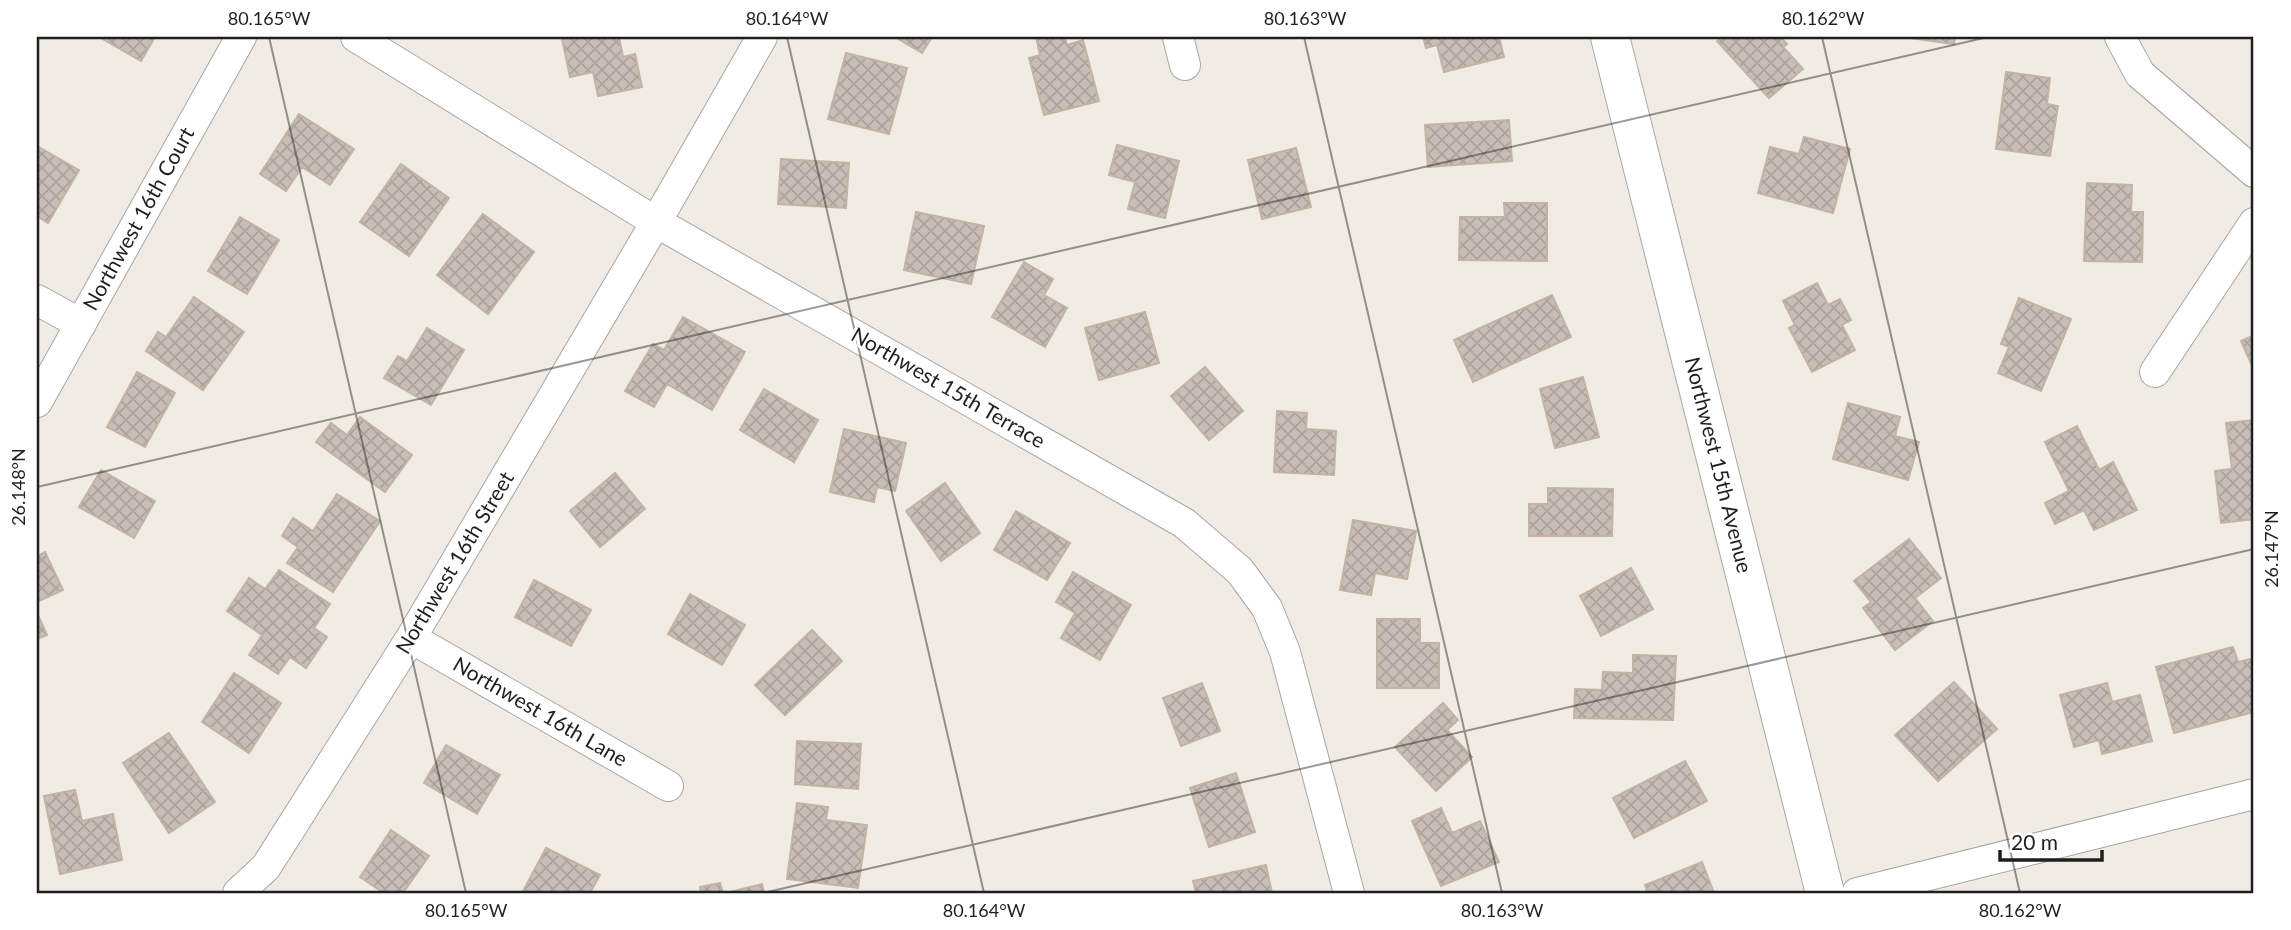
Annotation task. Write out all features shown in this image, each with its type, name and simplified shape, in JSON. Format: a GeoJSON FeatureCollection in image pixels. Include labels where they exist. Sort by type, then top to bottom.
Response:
{"type":"FeatureCollection","features":[{"type":"Feature","properties":{"kind":"street","name":"Northwest 16th Court"},"geometry":{"type":"LineString","coordinates":[[37,402],[241,37]]}},
{"type":"Feature","properties":{"kind":"street","name":"Northwest 15th Terrace"},"geometry":{"type":"LineString","coordinates":[[356,37],[656,222],[1184,523],[1240,571],[1267,608],[1285,652],[1349,893]]}},
{"type":"Feature","properties":{"kind":"street","name":"Northwest 16th Street"},"geometry":{"type":"LineString","coordinates":[[238,893],[266,867],[411,638],[656,222],[761,37]]}},
{"type":"Feature","properties":{"kind":"street","name":"Northwest 15th Avenue"},"geometry":{"type":"LineString","coordinates":[[1610,37],[1825,893]]}},
{"type":"Feature","properties":{"kind":"street"},"geometry":{"type":"LineString","coordinates":[[2120,37],[2140,74],[2254,172]]}},
{"type":"Feature","properties":{"kind":"street"},"geometry":{"type":"LineString","coordinates":[[2155,372],[2254,223]]}},
{"type":"Feature","properties":{"kind":"street"},"geometry":{"type":"LineString","coordinates":[[37,300],[81,324]]}},
{"type":"Feature","properties":{"kind":"street","name":"Northwest 16th Lane"},"geometry":{"type":"LineString","coordinates":[[411,638],[668,786]]}},
{"type":"Feature","properties":{"kind":"street"},"geometry":{"type":"LineString","coordinates":[[1857,893],[2254,794]]}},
{"type":"Feature","properties":{"kind":"building"},"geometry":{"type":"Polygon","coordinates":[[[99,37],[155,37],[141,61],[99,37]]]}},
{"type":"Feature","properties":{"kind":"building"},"geometry":{"type":"Polygon","coordinates":[[[619,37],[623,57],[635,54],[642,87],[598,96],[593,72],[570,77],[562,39],[619,37]]]}},
{"type":"Feature","properties":{"kind":"building"},"geometry":{"type":"Polygon","coordinates":[[[895,37],[932,37],[922,53],[895,37]]]}},
{"type":"Feature","properties":{"kind":"building"},"geometry":{"type":"Polygon","coordinates":[[[1036,37],[1065,37],[1067,45],[1083,40],[1099,101],[1044,115],[1029,58],[1040,55],[1036,37]]]}},
{"type":"Feature","properties":{"kind":"building"},"geometry":{"type":"Polygon","coordinates":[[[1423,37],[1499,37],[1504,57],[1444,72],[1437,45],[1426,48],[1423,37]]]}},
{"type":"Feature","properties":{"kind":"building"},"geometry":{"type":"Polygon","coordinates":[[[1722,37],[1781,37],[1787,44],[1783,47],[1803,69],[1769,98],[1717,41],[1722,37]]]}},
{"type":"Feature","properties":{"kind":"building"},"geometry":{"type":"Polygon","coordinates":[[[1903,37],[1955,37],[1954,44],[1903,37]]]}},
{"type":"Feature","properties":{"kind":"building"},"geometry":{"type":"Polygon","coordinates":[[[846,53],[907,68],[889,134],[828,119],[846,53]]]}},
{"type":"Feature","properties":{"kind":"building"},"geometry":{"type":"Polygon","coordinates":[[[2006,72],[2050,78],[2047,104],[2058,106],[2050,156],[1996,149],[2006,72]]]}},
{"type":"Feature","properties":{"kind":"building"},"geometry":{"type":"Polygon","coordinates":[[[299,114],[354,149],[330,185],[302,167],[286,191],[260,174],[299,114]]]}},
{"type":"Feature","properties":{"kind":"building"},"geometry":{"type":"Polygon","coordinates":[[[1509,120],[1512,161],[1428,167],[1425,125],[1509,120]]]}},
{"type":"Feature","properties":{"kind":"building"},"geometry":{"type":"Polygon","coordinates":[[[1804,137],[1850,149],[1833,213],[1758,193],[1770,147],[1799,154],[1804,137]]]}},
{"type":"Feature","properties":{"kind":"building"},"geometry":{"type":"Polygon","coordinates":[[[1117,145],[1179,161],[1165,218],[1128,209],[1135,182],[1109,175],[1117,145]]]}},
{"type":"Feature","properties":{"kind":"building"},"geometry":{"type":"Polygon","coordinates":[[[37,146],[79,170],[48,223],[37,216],[37,146]]]}},
{"type":"Feature","properties":{"kind":"building"},"geometry":{"type":"Polygon","coordinates":[[[1296,148],[1311,207],[1262,219],[1248,160],[1296,148]]]}},
{"type":"Feature","properties":{"kind":"building"},"geometry":{"type":"Polygon","coordinates":[[[781,159],[849,163],[846,208],[778,204],[781,159]]]}},
{"type":"Feature","properties":{"kind":"building"},"geometry":{"type":"Polygon","coordinates":[[[401,164],[449,198],[409,256],[360,222],[401,164]]]}},
{"type":"Feature","properties":{"kind":"building"},"geometry":{"type":"Polygon","coordinates":[[[2087,183],[2132,185],[2131,212],[2143,212],[2142,262],[2084,261],[2087,183]]]}},
{"type":"Feature","properties":{"kind":"building"},"geometry":{"type":"Polygon","coordinates":[[[1504,203],[1547,203],[1547,261],[1459,260],[1460,217],[1505,217],[1504,203]]]}},
{"type":"Feature","properties":{"kind":"building"},"geometry":{"type":"Polygon","coordinates":[[[916,212],[984,226],[971,284],[904,270],[916,212]]]}},
{"type":"Feature","properties":{"kind":"building"},"geometry":{"type":"Polygon","coordinates":[[[483,214],[534,252],[488,314],[437,275],[483,214]]]}},
{"type":"Feature","properties":{"kind":"building"},"geometry":{"type":"Polygon","coordinates":[[[240,217],[279,240],[247,294],[208,271],[240,217]]]}},
{"type":"Feature","properties":{"kind":"building"},"geometry":{"type":"Polygon","coordinates":[[[1024,262],[1053,279],[1044,295],[1067,308],[1045,347],[992,317],[1024,262]]]}},
{"type":"Feature","properties":{"kind":"building"},"geometry":{"type":"Polygon","coordinates":[[[1817,283],[1828,305],[1840,299],[1851,320],[1842,325],[1855,350],[1812,372],[1789,328],[1795,325],[1783,301],[1817,283]]]}},
{"type":"Feature","properties":{"kind":"building"},"geometry":{"type":"Polygon","coordinates":[[[1552,295],[1571,337],[1473,382],[1454,340],[1552,295]]]}},
{"type":"Feature","properties":{"kind":"building"},"geometry":{"type":"Polygon","coordinates":[[[194,297],[244,332],[203,390],[146,351],[158,332],[166,337],[194,297]]]}},
{"type":"Feature","properties":{"kind":"building"},"geometry":{"type":"Polygon","coordinates":[[[2019,298],[2071,319],[2041,391],[1998,373],[2009,347],[2001,344],[2019,298]]]}},
{"type":"Feature","properties":{"kind":"building"},"geometry":{"type":"Polygon","coordinates":[[[1145,312],[1159,363],[1099,380],[1085,328],[1145,312]]]}},
{"type":"Feature","properties":{"kind":"building"},"geometry":{"type":"Polygon","coordinates":[[[683,317],[745,352],[712,410],[667,384],[654,407],[625,391],[653,344],[664,350],[683,317]]]}},
{"type":"Feature","properties":{"kind":"building"},"geometry":{"type":"Polygon","coordinates":[[[427,328],[464,350],[431,405],[384,378],[398,356],[407,361],[427,328]]]}},
{"type":"Feature","properties":{"kind":"building"},"geometry":{"type":"Polygon","coordinates":[[[2254,335],[2254,370],[2241,341],[2254,335]]]}},
{"type":"Feature","properties":{"kind":"building"},"geometry":{"type":"Polygon","coordinates":[[[1205,367],[1243,411],[1209,440],[1171,396],[1205,367]]]}},
{"type":"Feature","properties":{"kind":"building"},"geometry":{"type":"Polygon","coordinates":[[[137,372],[175,393],[145,447],[107,427],[137,372]]]}},
{"type":"Feature","properties":{"kind":"building"},"geometry":{"type":"Polygon","coordinates":[[[1583,377],[1599,437],[1555,448],[1540,389],[1583,377]]]}},
{"type":"Feature","properties":{"kind":"building"},"geometry":{"type":"Polygon","coordinates":[[[764,389],[818,420],[794,462],[740,430],[764,389]]]}},
{"type":"Feature","properties":{"kind":"building"},"geometry":{"type":"Polygon","coordinates":[[[1848,403],[1900,417],[1895,436],[1919,442],[1908,480],[1833,459],[1848,403]]]}},
{"type":"Feature","properties":{"kind":"building"},"geometry":{"type":"Polygon","coordinates":[[[1277,411],[1307,413],[1306,429],[1336,431],[1334,475],[1274,472],[1277,411]]]}},
{"type":"Feature","properties":{"kind":"building"},"geometry":{"type":"Polygon","coordinates":[[[360,417],[412,455],[385,492],[316,442],[331,423],[347,435],[360,417]]]}},
{"type":"Feature","properties":{"kind":"building"},"geometry":{"type":"Polygon","coordinates":[[[2254,420],[2254,519],[2221,523],[2215,471],[2232,469],[2226,423],[2254,420]]]}},
{"type":"Feature","properties":{"kind":"building"},"geometry":{"type":"Polygon","coordinates":[[[2077,426],[2099,470],[2113,462],[2137,510],[2094,530],[2084,510],[2055,524],[2045,503],[2069,491],[2045,442],[2077,426]]]}},
{"type":"Feature","properties":{"kind":"building"},"geometry":{"type":"Polygon","coordinates":[[[844,429],[906,443],[895,491],[877,487],[874,502],[830,492],[844,429]]]}},
{"type":"Feature","properties":{"kind":"building"},"geometry":{"type":"Polygon","coordinates":[[[101,470],[155,501],[134,538],[79,507],[101,470]]]}},
{"type":"Feature","properties":{"kind":"building"},"geometry":{"type":"Polygon","coordinates":[[[615,473],[645,509],[600,547],[570,511],[615,473]]]}},
{"type":"Feature","properties":{"kind":"building"},"geometry":{"type":"Polygon","coordinates":[[[945,483],[980,533],[941,561],[906,511],[945,483]]]}},
{"type":"Feature","properties":{"kind":"building"},"geometry":{"type":"Polygon","coordinates":[[[1548,488],[1613,489],[1612,536],[1529,536],[1529,504],[1548,504],[1548,488]]]}},
{"type":"Feature","properties":{"kind":"building"},"geometry":{"type":"Polygon","coordinates":[[[337,494],[380,521],[333,592],[287,563],[298,547],[282,536],[293,518],[313,531],[337,494]]]}},
{"type":"Feature","properties":{"kind":"building"},"geometry":{"type":"Polygon","coordinates":[[[1016,511],[1070,543],[1047,580],[994,550],[1016,511]]]}},
{"type":"Feature","properties":{"kind":"building"},"geometry":{"type":"Polygon","coordinates":[[[1353,520],[1416,531],[1407,579],[1375,573],[1371,595],[1340,590],[1353,520]]]}},
{"type":"Feature","properties":{"kind":"building"},"geometry":{"type":"Polygon","coordinates":[[[1909,539],[1941,578],[1915,598],[1933,621],[1895,650],[1863,608],[1871,602],[1854,581],[1909,539]]]}},
{"type":"Feature","properties":{"kind":"building"},"geometry":{"type":"Polygon","coordinates":[[[45,552],[63,590],[37,602],[37,556],[45,552]]]}},
{"type":"Feature","properties":{"kind":"building"},"geometry":{"type":"Polygon","coordinates":[[[1631,568],[1653,609],[1601,636],[1580,596],[1631,568]]]}},
{"type":"Feature","properties":{"kind":"building"},"geometry":{"type":"Polygon","coordinates":[[[279,570],[330,604],[314,628],[327,637],[306,668],[290,657],[278,674],[249,655],[262,635],[227,611],[249,578],[265,589],[279,570]]]}},
{"type":"Feature","properties":{"kind":"building"},"geometry":{"type":"Polygon","coordinates":[[[1073,572],[1131,605],[1100,660],[1061,638],[1075,613],[1056,602],[1073,572]]]}},
{"type":"Feature","properties":{"kind":"building"},"geometry":{"type":"Polygon","coordinates":[[[534,580],[591,610],[571,646],[515,617],[534,580]]]}},
{"type":"Feature","properties":{"kind":"building"},"geometry":{"type":"Polygon","coordinates":[[[690,594],[745,625],[722,665],[668,634],[690,594]]]}},
{"type":"Feature","properties":{"kind":"building"},"geometry":{"type":"Polygon","coordinates":[[[37,613],[47,635],[37,639],[37,613]]]}},
{"type":"Feature","properties":{"kind":"building"},"geometry":{"type":"Polygon","coordinates":[[[1377,619],[1420,619],[1420,643],[1439,643],[1439,688],[1377,688],[1377,619]]]}},
{"type":"Feature","properties":{"kind":"building"},"geometry":{"type":"Polygon","coordinates":[[[812,630],[842,661],[785,715],[755,685],[812,630]]]}},
{"type":"Feature","properties":{"kind":"building"},"geometry":{"type":"Polygon","coordinates":[[[2233,647],[2238,662],[2254,658],[2254,712],[2174,733],[2156,667],[2233,647]]]}},
{"type":"Feature","properties":{"kind":"building"},"geometry":{"type":"Polygon","coordinates":[[[1633,655],[1676,656],[1673,720],[1574,718],[1575,689],[1602,690],[1603,672],[1633,673],[1633,655]]]}},
{"type":"Feature","properties":{"kind":"building"},"geometry":{"type":"Polygon","coordinates":[[[234,673],[281,703],[249,753],[202,722],[234,673]]]}},
{"type":"Feature","properties":{"kind":"building"},"geometry":{"type":"Polygon","coordinates":[[[1954,682],[1997,729],[1938,781],[1895,735],[1954,682]]]}},
{"type":"Feature","properties":{"kind":"building"},"geometry":{"type":"Polygon","coordinates":[[[1202,683],[1220,731],[1181,746],[1163,698],[1202,683]]]}},
{"type":"Feature","properties":{"kind":"building"},"geometry":{"type":"Polygon","coordinates":[[[2107,683],[2112,702],[2140,695],[2152,741],[2102,754],[2099,740],[2074,747],[2060,695],[2107,683]]]}},
{"type":"Feature","properties":{"kind":"building"},"geometry":{"type":"Polygon","coordinates":[[[1443,703],[1458,720],[1447,730],[1472,757],[1436,791],[1395,747],[1443,703]]]}},
{"type":"Feature","properties":{"kind":"building"},"geometry":{"type":"Polygon","coordinates":[[[169,733],[215,802],[169,833],[123,763],[169,733]]]}},
{"type":"Feature","properties":{"kind":"building"},"geometry":{"type":"Polygon","coordinates":[[[797,741],[861,744],[858,789],[795,784],[797,741]]]}},
{"type":"Feature","properties":{"kind":"building"},"geometry":{"type":"Polygon","coordinates":[[[446,745],[500,775],[477,814],[424,783],[446,745]]]}},
{"type":"Feature","properties":{"kind":"building"},"geometry":{"type":"Polygon","coordinates":[[[1685,761],[1707,801],[1634,838],[1613,798],[1685,761]]]}},
{"type":"Feature","properties":{"kind":"building"},"geometry":{"type":"Polygon","coordinates":[[[1236,773],[1255,832],[1209,847],[1190,788],[1236,773]]]}},
{"type":"Feature","properties":{"kind":"building"},"geometry":{"type":"Polygon","coordinates":[[[75,790],[82,821],[113,814],[122,860],[60,874],[44,796],[75,790]]]}},
{"type":"Feature","properties":{"kind":"building"},"geometry":{"type":"Polygon","coordinates":[[[797,803],[828,807],[826,820],[867,825],[858,888],[787,879],[797,803]]]}},
{"type":"Feature","properties":{"kind":"building"},"geometry":{"type":"Polygon","coordinates":[[[1441,808],[1452,833],[1480,821],[1499,862],[1441,886],[1412,821],[1441,808]]]}},
{"type":"Feature","properties":{"kind":"building"},"geometry":{"type":"Polygon","coordinates":[[[391,830],[429,856],[403,893],[384,893],[360,877],[391,830]]]}},
{"type":"Feature","properties":{"kind":"building"},"geometry":{"type":"Polygon","coordinates":[[[546,848],[600,875],[590,893],[522,893],[546,848]]]}},
{"type":"Feature","properties":{"kind":"building"},"geometry":{"type":"Polygon","coordinates":[[[1702,862],[1714,893],[1648,893],[1645,885],[1702,862]]]}},
{"type":"Feature","properties":{"kind":"building"},"geometry":{"type":"Polygon","coordinates":[[[1266,865],[1272,893],[1196,893],[1193,881],[1266,865]]]}},
{"type":"Feature","properties":{"kind":"building"},"geometry":{"type":"Polygon","coordinates":[[[720,883],[723,893],[701,893],[700,887],[720,883]]]}},
{"type":"Feature","properties":{"kind":"building"},"geometry":{"type":"Polygon","coordinates":[[[762,884],[764,893],[726,893],[762,884]]]}}]}
